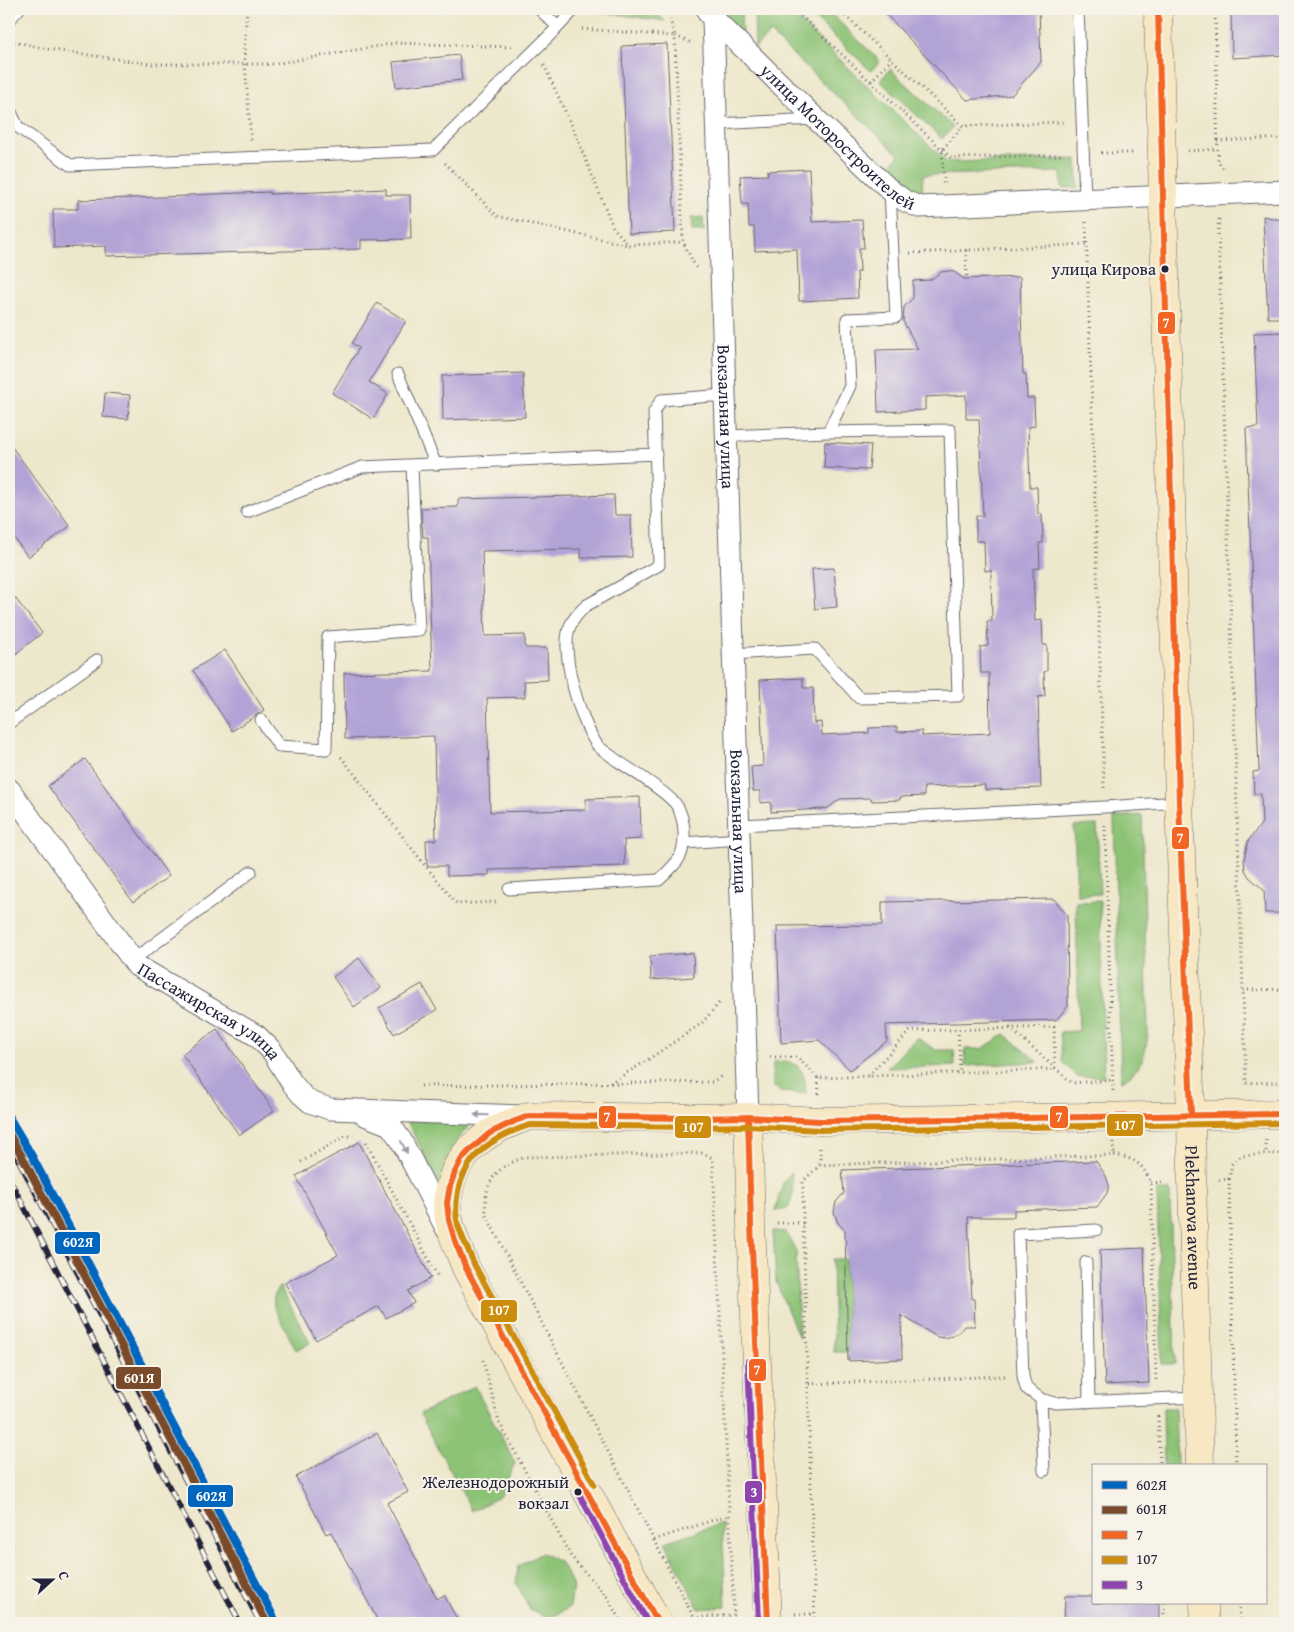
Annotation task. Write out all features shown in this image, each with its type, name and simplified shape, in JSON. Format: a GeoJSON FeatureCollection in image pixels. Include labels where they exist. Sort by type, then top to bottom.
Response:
{"type":"FeatureCollection","features":[{"type":"Feature","properties":{"kind":"street","name":"Plekhanova avenue"},"geometry":{"type":"LineString","coordinates":[[1158,9],[1180,802],[1192,1114],[1192,1181],[1200,1464]]}},
{"type":"Feature","properties":{"kind":"street","name":"улица Моторостроителей"},"geometry":{"type":"LineString","coordinates":[[708,14],[890,190],[904,201],[919,207],[1285,191]]}},
{"type":"Feature","properties":{"kind":"street","name":"Вокзальная улица"},"geometry":{"type":"LineString","coordinates":[[708,14],[717,124],[751,1224],[768,1623]]}},
{"type":"Feature","properties":{"kind":"street","name":"Пассажирская улица"},"geometry":{"type":"LineString","coordinates":[[9,789],[138,966],[257,1036],[272,1051],[292,1083],[310,1102],[330,1109],[529,1116]]}},
{"type":"Feature","properties":{"kind":"street"},"geometry":{"type":"LineString","coordinates":[[353,1110],[390,1125],[401,1140],[466,1268],[656,1616]]}},
{"type":"Feature","properties":{"kind":"street"},"geometry":{"type":"LineString","coordinates":[[466,1268],[450,1228],[447,1211],[453,1174],[463,1156],[477,1142],[505,1124],[529,1116],[748,1117],[820,1121],[1285,1114]]}},
{"type":"Feature","properties":{"kind":"street"},"geometry":{"type":"LineString","coordinates":[[1204,1604],[1204,1623]]}},
{"type":"Feature","properties":{"kind":"lane"},"geometry":{"type":"LineString","coordinates":[[9,20],[19,9]]}},
{"type":"Feature","properties":{"kind":"lane"},"geometry":{"type":"LineString","coordinates":[[539,9],[558,27]]}},
{"type":"Feature","properties":{"kind":"lane"},"geometry":{"type":"LineString","coordinates":[[9,108],[18,127],[70,165],[433,150],[575,9]]}},
{"type":"Feature","properties":{"kind":"lane"},"geometry":{"type":"LineString","coordinates":[[1078,9],[1085,199]]}},
{"type":"Feature","properties":{"kind":"lane"},"geometry":{"type":"LineString","coordinates":[[717,124],[816,120]]}},
{"type":"Feature","properties":{"kind":"lane"},"geometry":{"type":"LineString","coordinates":[[828,432],[850,386],[847,320],[896,317],[890,190]]}},
{"type":"Feature","properties":{"kind":"lane"},"geometry":{"type":"LineString","coordinates":[[398,374],[436,464]]}},
{"type":"Feature","properties":{"kind":"lane"},"geometry":{"type":"LineString","coordinates":[[509,889],[659,880],[679,861],[684,843],[684,825],[677,806],[666,795],[599,747],[590,733],[573,689],[569,671],[567,644],[569,627],[577,614],[587,605],[659,565],[654,412],[660,400],[725,395]]}},
{"type":"Feature","properties":{"kind":"lane"},"geometry":{"type":"LineString","coordinates":[[726,436],[950,430],[958,696],[858,698],[815,649],[733,654]]}},
{"type":"Feature","properties":{"kind":"lane"},"geometry":{"type":"LineString","coordinates":[[247,512],[362,467],[656,454]]}},
{"type":"Feature","properties":{"kind":"lane"},"geometry":{"type":"LineString","coordinates":[[261,720],[278,746],[326,749],[328,637],[419,630],[412,466]]}},
{"type":"Feature","properties":{"kind":"lane"},"geometry":{"type":"LineString","coordinates":[[9,723],[96,660]]}},
{"type":"Feature","properties":{"kind":"lane"},"geometry":{"type":"LineString","coordinates":[[684,843],[740,832],[1180,802]]}},
{"type":"Feature","properties":{"kind":"lane"},"geometry":{"type":"LineString","coordinates":[[133,960],[251,872]]}},
{"type":"Feature","properties":{"kind":"lane"},"geometry":{"type":"LineString","coordinates":[[1096,1230],[1018,1234],[1023,1376],[1026,1388],[1041,1400],[1056,1403],[1199,1397]]}},
{"type":"Feature","properties":{"kind":"lane"},"geometry":{"type":"LineString","coordinates":[[1086,1262],[1089,1402]]}},
{"type":"Feature","properties":{"kind":"lane"},"geometry":{"type":"LineString","coordinates":[[1041,1400],[1044,1471]]}},
{"type":"Feature","properties":{"kind":"path"},"geometry":{"type":"LineString","coordinates":[[247,9],[244,51],[252,158]]}},
{"type":"Feature","properties":{"kind":"path"},"geometry":{"type":"LineString","coordinates":[[558,27],[675,36],[667,9]]}},
{"type":"Feature","properties":{"kind":"path"},"geometry":{"type":"LineString","coordinates":[[794,9],[951,158],[1082,154]]}},
{"type":"Feature","properties":{"kind":"path"},"geometry":{"type":"LineString","coordinates":[[838,9],[963,126],[1081,122]]}},
{"type":"Feature","properties":{"kind":"path"},"geometry":{"type":"LineString","coordinates":[[1215,9],[1218,162],[1231,173],[1230,212],[1218,219],[1218,227],[1246,1083],[1285,1082]]}},
{"type":"Feature","properties":{"kind":"path"},"geometry":{"type":"LineString","coordinates":[[9,40],[47,49],[151,64],[274,64],[396,43],[536,48],[575,133],[613,227],[629,245]]}},
{"type":"Feature","properties":{"kind":"path"},"geometry":{"type":"LineString","coordinates":[[871,82],[892,59]]}},
{"type":"Feature","properties":{"kind":"path"},"geometry":{"type":"LineString","coordinates":[[944,206],[942,150],[963,126]]}},
{"type":"Feature","properties":{"kind":"path"},"geometry":{"type":"LineString","coordinates":[[1217,141],[1285,138]]}},
{"type":"Feature","properties":{"kind":"path"},"geometry":{"type":"LineString","coordinates":[[433,150],[497,216],[629,245],[683,242]]}},
{"type":"Feature","properties":{"kind":"path"},"geometry":{"type":"LineString","coordinates":[[1085,199],[1105,807],[1114,1155]]}},
{"type":"Feature","properties":{"kind":"path"},"geometry":{"type":"LineString","coordinates":[[894,254],[1087,244]]}},
{"type":"Feature","properties":{"kind":"path"},"geometry":{"type":"LineString","coordinates":[[966,250],[968,279]]}},
{"type":"Feature","properties":{"kind":"path"},"geometry":{"type":"LineString","coordinates":[[326,737],[457,904],[500,902]]}},
{"type":"Feature","properties":{"kind":"path"},"geometry":{"type":"LineString","coordinates":[[1243,990],[1285,988]]}},
{"type":"Feature","properties":{"kind":"path"},"geometry":{"type":"LineString","coordinates":[[609,1083],[643,1063],[702,1023],[726,997]]}},
{"type":"Feature","properties":{"kind":"path"},"geometry":{"type":"LineString","coordinates":[[868,1076],[910,1030],[1054,1026],[1055,1069]]}},
{"type":"Feature","properties":{"kind":"path"},"geometry":{"type":"LineString","coordinates":[[1010,1028],[1072,1083],[1113,1080]]}},
{"type":"Feature","properties":{"kind":"path"},"geometry":{"type":"LineString","coordinates":[[958,1029],[960,1072]]}},
{"type":"Feature","properties":{"kind":"path"},"geometry":{"type":"LineString","coordinates":[[768,1050],[769,1057],[797,1057],[818,1078],[1055,1069]]}},
{"type":"Feature","properties":{"kind":"path"},"geometry":{"type":"LineString","coordinates":[[414,1086],[712,1082],[720,1078],[724,1073]]}},
{"type":"Feature","properties":{"kind":"path"},"geometry":{"type":"LineString","coordinates":[[301,1162],[346,1136],[358,1137]]}},
{"type":"Feature","properties":{"kind":"path"},"geometry":{"type":"LineString","coordinates":[[363,1139],[441,1282]]}},
{"type":"Feature","properties":{"kind":"path"},"geometry":{"type":"LineString","coordinates":[[1266,1154],[1285,1152]]}},
{"type":"Feature","properties":{"kind":"path"},"geometry":{"type":"LineString","coordinates":[[683,1623],[694,1618],[734,1615],[712,1158],[704,1154],[526,1157],[511,1161],[499,1169],[489,1184],[484,1200],[486,1215],[694,1618]]}},
{"type":"Feature","properties":{"kind":"path"},"geometry":{"type":"LineString","coordinates":[[815,1623],[803,1181],[820,1165],[853,1164]]}},
{"type":"Feature","properties":{"kind":"path"},"geometry":{"type":"LineString","coordinates":[[1229,1179],[1236,1464]]}},
{"type":"Feature","properties":{"kind":"path"},"geometry":{"type":"LineString","coordinates":[[478,1352],[483,1360],[500,1422],[504,1430],[570,1555],[608,1598],[621,1623]]}},
{"type":"Feature","properties":{"kind":"path"},"geometry":{"type":"LineString","coordinates":[[808,1384],[1023,1376]]}},
{"type":"Feature","properties":{"kind":"path"},"geometry":{"type":"LineString","coordinates":[[654,1540],[722,1518],[730,1518]]}},
{"type":"Feature","properties":{"kind":"path"},"geometry":{"type":"LineString","coordinates":[[1164,1604],[1164,1623]]}},
{"type":"Feature","properties":{"kind":"path"},"geometry":{"type":"LineString","coordinates":[[1239,1604],[1240,1623]]}},
{"type":"Feature","properties":{"kind":"green space"},"geometry":{"type":"Polygon","coordinates":[[[602,9],[652,9],[665,21],[598,12],[602,9]]]}},
{"type":"Feature","properties":{"kind":"green space"},"geometry":{"type":"Polygon","coordinates":[[[717,9],[741,9],[742,34],[717,9]]]}},
{"type":"Feature","properties":{"kind":"green space"},"geometry":{"type":"Polygon","coordinates":[[[754,9],[787,9],[947,162],[1077,159],[1078,188],[1062,188],[1061,172],[923,175],[922,193],[907,186],[886,170],[899,155],[770,33],[755,48],[754,9]]]}},
{"type":"Feature","properties":{"kind":"green space"},"geometry":{"type":"Polygon","coordinates":[[[805,9],[826,9],[880,61],[871,71],[805,9]]]}},
{"type":"Feature","properties":{"kind":"green space"},"geometry":{"type":"Polygon","coordinates":[[[890,69],[953,127],[942,139],[880,81],[890,69]]]}},
{"type":"Feature","properties":{"kind":"green space"},"geometry":{"type":"Polygon","coordinates":[[[703,217],[704,231],[692,231],[691,218],[703,217]]]}},
{"type":"Feature","properties":{"kind":"green space"},"geometry":{"type":"Polygon","coordinates":[[[1142,815],[1148,1031],[1146,1047],[1139,1066],[1121,1081],[1114,817],[1142,815]]]}},
{"type":"Feature","properties":{"kind":"green space"},"geometry":{"type":"Polygon","coordinates":[[[1097,825],[1100,894],[1077,895],[1074,826],[1097,825]]]}},
{"type":"Feature","properties":{"kind":"green space"},"geometry":{"type":"Polygon","coordinates":[[[1100,901],[1104,1076],[1077,1077],[1062,1062],[1060,1032],[1079,1031],[1076,902],[1100,901]]]}},
{"type":"Feature","properties":{"kind":"green space"},"geometry":{"type":"Polygon","coordinates":[[[1005,1034],[1038,1062],[965,1066],[965,1049],[982,1049],[1005,1034]]]}},
{"type":"Feature","properties":{"kind":"green space"},"geometry":{"type":"Polygon","coordinates":[[[917,1037],[935,1050],[954,1050],[955,1066],[887,1068],[917,1037]]]}},
{"type":"Feature","properties":{"kind":"green space"},"geometry":{"type":"Polygon","coordinates":[[[786,1061],[800,1069],[805,1082],[806,1094],[782,1092],[773,1086],[773,1062],[786,1061]]]}},
{"type":"Feature","properties":{"kind":"green space"},"geometry":{"type":"Polygon","coordinates":[[[407,1121],[474,1121],[460,1136],[447,1158],[441,1187],[407,1121]]]}},
{"type":"Feature","properties":{"kind":"green space"},"geometry":{"type":"Polygon","coordinates":[[[791,1172],[793,1193],[789,1207],[784,1210],[775,1210],[783,1183],[791,1172]]]}},
{"type":"Feature","properties":{"kind":"green space"},"geometry":{"type":"Polygon","coordinates":[[[1157,1191],[1170,1191],[1175,1364],[1162,1364],[1157,1191]]]}},
{"type":"Feature","properties":{"kind":"green space"},"geometry":{"type":"Polygon","coordinates":[[[773,1231],[786,1232],[796,1251],[799,1338],[776,1282],[773,1231]]]}},
{"type":"Feature","properties":{"kind":"green space"},"geometry":{"type":"Polygon","coordinates":[[[832,1259],[845,1259],[848,1352],[834,1352],[832,1259]]]}},
{"type":"Feature","properties":{"kind":"green space"},"geometry":{"type":"Polygon","coordinates":[[[280,1286],[310,1343],[296,1350],[274,1307],[274,1296],[280,1286]]]}},
{"type":"Feature","properties":{"kind":"green space"},"geometry":{"type":"Polygon","coordinates":[[[475,1386],[515,1463],[499,1497],[472,1511],[420,1414],[475,1386]]]}},
{"type":"Feature","properties":{"kind":"green space"},"geometry":{"type":"Polygon","coordinates":[[[1163,1408],[1175,1408],[1177,1464],[1164,1464],[1163,1408]]]}},
{"type":"Feature","properties":{"kind":"green space"},"geometry":{"type":"Polygon","coordinates":[[[722,1523],[726,1607],[699,1609],[665,1542],[722,1523]]]}},
{"type":"Feature","properties":{"kind":"green space"},"geometry":{"type":"Polygon","coordinates":[[[542,1553],[561,1563],[573,1586],[570,1607],[548,1619],[530,1609],[516,1583],[518,1566],[542,1553]]]}},
{"type":"Feature","properties":{"kind":"building"},"geometry":{"type":"Polygon","coordinates":[[[881,9],[1039,9],[1041,62],[1012,95],[967,100],[881,9]]]}},
{"type":"Feature","properties":{"kind":"building"},"geometry":{"type":"Polygon","coordinates":[[[1231,9],[1285,9],[1285,55],[1232,58],[1231,9]]]}},
{"type":"Feature","properties":{"kind":"building"},"geometry":{"type":"Polygon","coordinates":[[[667,44],[675,232],[629,234],[622,46],[667,44]]]}},
{"type":"Feature","properties":{"kind":"building"},"geometry":{"type":"Polygon","coordinates":[[[459,55],[462,80],[396,87],[393,62],[459,55]]]}},
{"type":"Feature","properties":{"kind":"building"},"geometry":{"type":"Polygon","coordinates":[[[809,169],[812,222],[862,220],[864,248],[859,248],[860,272],[857,272],[858,298],[799,301],[797,249],[755,251],[754,227],[749,227],[748,204],[742,204],[740,176],[768,175],[767,171],[809,169]]]}},
{"type":"Feature","properties":{"kind":"building"},"geometry":{"type":"Polygon","coordinates":[[[386,189],[386,195],[410,195],[411,239],[361,240],[361,249],[106,256],[106,246],[54,248],[53,209],[78,209],[78,200],[386,189]]]}},
{"type":"Feature","properties":{"kind":"building"},"geometry":{"type":"Polygon","coordinates":[[[1263,216],[1285,221],[1285,318],[1268,318],[1263,216]]]}},
{"type":"Feature","properties":{"kind":"building"},"geometry":{"type":"Polygon","coordinates":[[[941,272],[954,272],[964,279],[1020,277],[1023,374],[1026,374],[1027,398],[1034,398],[1035,426],[1028,427],[1030,487],[1037,487],[1038,514],[1042,514],[1043,543],[1039,543],[1040,568],[1033,569],[1035,621],[1042,620],[1043,645],[1047,645],[1047,671],[1044,672],[1045,696],[1038,697],[1041,788],[985,790],[985,785],[924,787],[924,796],[900,797],[900,800],[872,801],[871,798],[840,799],[828,808],[771,812],[771,802],[760,803],[760,791],[753,791],[751,767],[763,766],[760,680],[803,678],[803,688],[813,688],[814,723],[821,722],[822,735],[869,733],[869,728],[897,727],[897,732],[922,731],[922,736],[990,733],[989,673],[981,673],[980,647],[988,646],[987,621],[992,621],[991,570],[985,571],[984,541],[976,541],[976,516],[983,516],[979,419],[966,419],[966,395],[925,397],[925,410],[878,412],[876,350],[918,349],[903,321],[904,307],[913,298],[913,281],[930,280],[941,272]]]}},
{"type":"Feature","properties":{"kind":"building"},"geometry":{"type":"Polygon","coordinates":[[[377,303],[406,321],[369,382],[388,394],[373,419],[332,393],[359,348],[352,343],[377,303]]]}},
{"type":"Feature","properties":{"kind":"building"},"geometry":{"type":"Polygon","coordinates":[[[1285,332],[1285,913],[1265,913],[1264,890],[1249,877],[1245,870],[1244,860],[1248,841],[1262,823],[1261,794],[1254,794],[1253,772],[1259,771],[1246,428],[1258,427],[1254,333],[1285,332]]]}},
{"type":"Feature","properties":{"kind":"building"},"geometry":{"type":"Polygon","coordinates":[[[523,373],[525,417],[443,420],[442,376],[523,373]]]}},
{"type":"Feature","properties":{"kind":"building"},"geometry":{"type":"Polygon","coordinates":[[[105,393],[130,395],[128,419],[103,417],[105,393]]]}},
{"type":"Feature","properties":{"kind":"building"},"geometry":{"type":"Polygon","coordinates":[[[825,442],[871,445],[869,470],[824,468],[825,442]]]}},
{"type":"Feature","properties":{"kind":"building"},"geometry":{"type":"Polygon","coordinates":[[[9,443],[70,526],[28,557],[9,531],[9,443]]]}},
{"type":"Feature","properties":{"kind":"building"},"geometry":{"type":"Polygon","coordinates":[[[614,495],[615,515],[631,515],[632,557],[581,558],[581,549],[482,551],[485,636],[525,635],[525,648],[547,648],[548,680],[524,681],[525,697],[487,698],[490,812],[586,810],[586,799],[640,797],[641,839],[624,840],[625,866],[489,870],[489,875],[447,876],[447,866],[427,866],[426,840],[436,840],[434,736],[345,739],[344,673],[432,671],[428,537],[423,537],[421,508],[458,507],[458,499],[614,495]]]}},
{"type":"Feature","properties":{"kind":"building"},"geometry":{"type":"Polygon","coordinates":[[[834,568],[837,607],[815,609],[812,569],[834,568]]]}},
{"type":"Feature","properties":{"kind":"building"},"geometry":{"type":"Polygon","coordinates":[[[9,590],[42,633],[9,659],[9,590]]]}},
{"type":"Feature","properties":{"kind":"building"},"geometry":{"type":"Polygon","coordinates":[[[225,650],[264,710],[232,731],[193,670],[225,650]]]}},
{"type":"Feature","properties":{"kind":"building"},"geometry":{"type":"Polygon","coordinates":[[[85,759],[169,876],[133,902],[48,786],[85,759]]]}},
{"type":"Feature","properties":{"kind":"building"},"geometry":{"type":"Polygon","coordinates":[[[1054,899],[1067,915],[1068,1006],[1056,1020],[886,1025],[887,1041],[850,1070],[819,1040],[781,1043],[777,926],[882,925],[882,902],[1054,899]]]}},
{"type":"Feature","properties":{"kind":"building"},"geometry":{"type":"Polygon","coordinates":[[[693,953],[694,977],[651,980],[650,956],[693,953]]]}},
{"type":"Feature","properties":{"kind":"building"},"geometry":{"type":"Polygon","coordinates":[[[359,958],[381,988],[354,1007],[333,977],[359,958]]]}},
{"type":"Feature","properties":{"kind":"building"},"geometry":{"type":"Polygon","coordinates":[[[422,984],[437,1010],[394,1034],[379,1008],[422,984]]]}},
{"type":"Feature","properties":{"kind":"building"},"geometry":{"type":"Polygon","coordinates":[[[217,1029],[274,1111],[239,1135],[182,1054],[217,1029]]]}},
{"type":"Feature","properties":{"kind":"building"},"geometry":{"type":"Polygon","coordinates":[[[359,1142],[431,1278],[408,1291],[414,1303],[386,1318],[379,1306],[316,1340],[285,1283],[338,1255],[296,1176],[359,1142]]]}},
{"type":"Feature","properties":{"kind":"building"},"geometry":{"type":"Polygon","coordinates":[[[1096,1161],[1106,1176],[1109,1185],[1107,1193],[1097,1207],[1014,1210],[1014,1217],[968,1217],[975,1326],[964,1326],[952,1336],[945,1338],[937,1337],[901,1315],[902,1359],[848,1361],[845,1230],[838,1223],[834,1212],[836,1202],[844,1193],[842,1170],[1096,1161]]]}},
{"type":"Feature","properties":{"kind":"building"},"geometry":{"type":"Polygon","coordinates":[[[1144,1248],[1149,1383],[1105,1385],[1100,1250],[1144,1248]]]}},
{"type":"Feature","properties":{"kind":"building"},"geometry":{"type":"Polygon","coordinates":[[[377,1433],[408,1492],[387,1503],[437,1599],[444,1595],[459,1623],[379,1623],[331,1532],[326,1534],[296,1477],[377,1433]]]}},
{"type":"Feature","properties":{"kind":"building"},"geometry":{"type":"Polygon","coordinates":[[[1065,1596],[1092,1596],[1092,1604],[1159,1604],[1159,1623],[1064,1623],[1065,1596]]]}},
{"type":"Feature","properties":{"kind":"railway"},"geometry":{"type":"LineString","coordinates":[[9,1142],[260,1623]]}},
{"type":"Feature","properties":{"kind":"railway"},"geometry":{"type":"LineString","coordinates":[[9,1178],[240,1623]]}},
{"type":"Feature","properties":{"kind":"transit line","name":"7"},"geometry":{"type":"LineString","coordinates":[[1158,9],[1179,802],[1191,1114]]}},
{"type":"Feature","properties":{"kind":"transit line","name":"7"},"geometry":{"type":"LineString","coordinates":[[658,1623],[466,1268],[455,1241],[449,1220],[447,1203],[450,1186],[461,1160],[490,1133],[529,1116],[748,1117],[820,1121],[1285,1114]]}},
{"type":"Feature","properties":{"kind":"transit line","name":"602Я"},"geometry":{"type":"LineString","coordinates":[[9,1117],[31,1154],[277,1623]]}},
{"type":"Feature","properties":{"kind":"transit line","name":"7"},"geometry":{"type":"LineString","coordinates":[[748,1117],[768,1623]]}},
{"type":"Feature","properties":{"kind":"transit line","name":"107"},"geometry":{"type":"LineString","coordinates":[[594,1484],[474,1264],[458,1225],[456,1217],[458,1191],[468,1166],[484,1148],[505,1135],[530,1125],[748,1126],[820,1130],[1285,1123]]}},
{"type":"Feature","properties":{"kind":"transit line","name":"601Я"},"geometry":{"type":"LineString","coordinates":[[9,1134],[267,1623]]}},
{"type":"Feature","properties":{"kind":"transit line","name":"3"},"geometry":{"type":"LineString","coordinates":[[748,1361],[759,1623]]}},
{"type":"Feature","properties":{"kind":"transit line","name":"3"},"geometry":{"type":"LineString","coordinates":[[578,1492],[648,1623]]}},
{"type":"Feature","properties":{"kind":"place","name":"улица Кирова"},"geometry":{"type":"Point","coordinates":[1165,269]}},
{"type":"Feature","properties":{"kind":"place","name":"Железнодорожный вокзал"},"geometry":{"type":"Point","coordinates":[578,1492]}}]}
